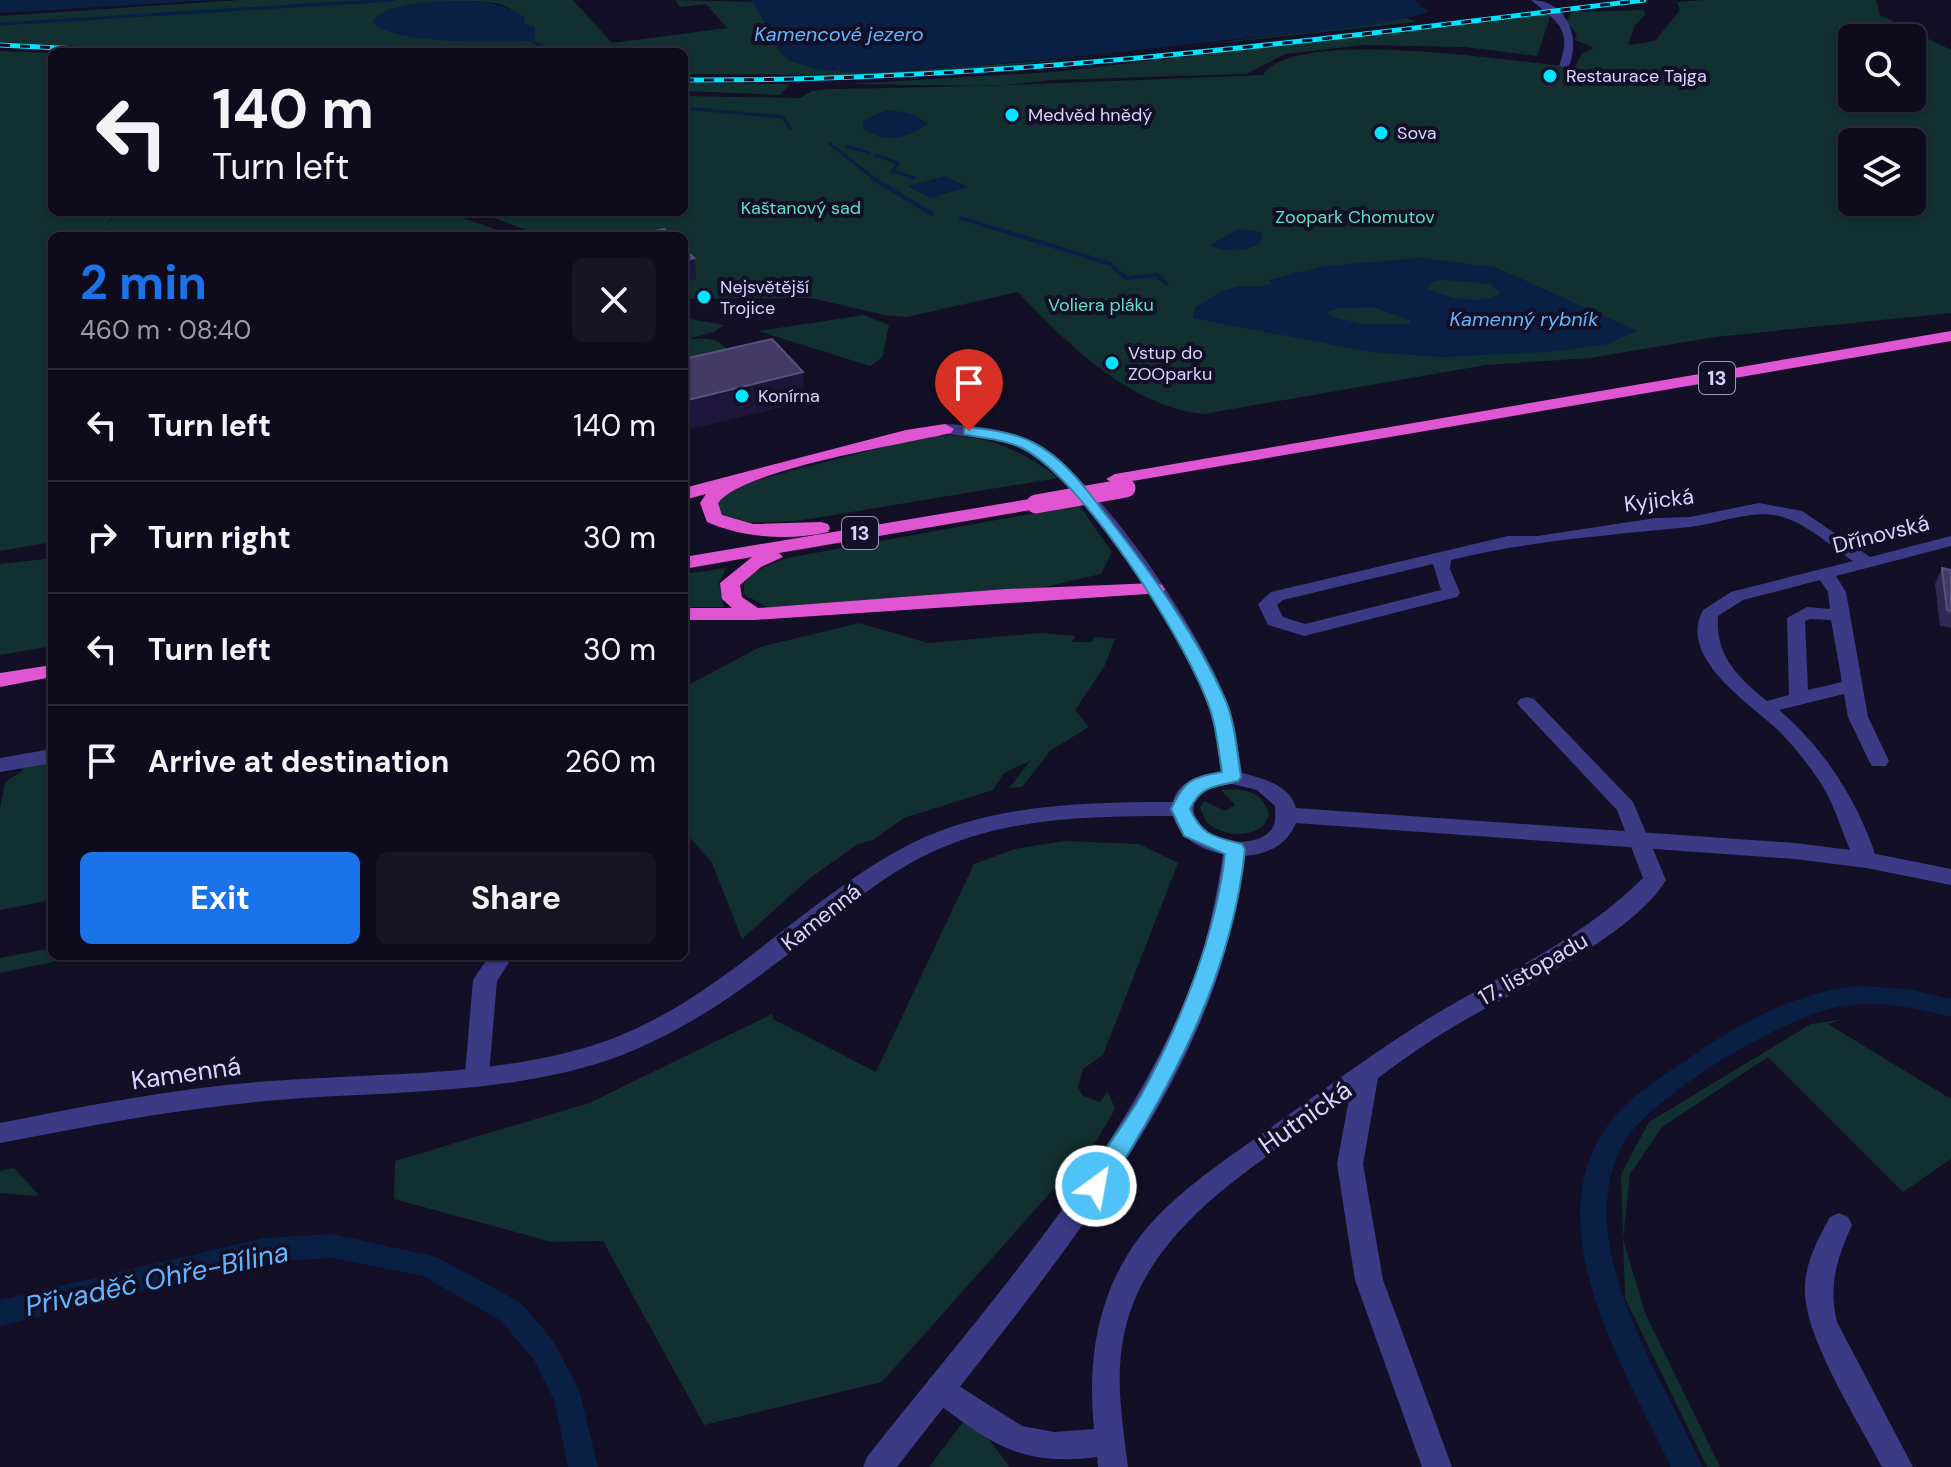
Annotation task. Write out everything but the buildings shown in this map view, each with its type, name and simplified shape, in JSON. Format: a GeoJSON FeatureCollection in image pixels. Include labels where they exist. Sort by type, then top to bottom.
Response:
{"type":"FeatureCollection","features":[{"type":"Feature","properties":{"kind":"highway","name":"13"},"geometry":{"type":"LineString","coordinates":[[688,562],[1951,336]]}},
{"type":"Feature","properties":{"kind":"highway","name":"13"},"geometry":{"type":"LineString","coordinates":[[1121,483],[1490,430],[1951,349]]}},
{"type":"Feature","properties":{"kind":"highway"},"geometry":{"type":"LineString","coordinates":[[688,493],[906,435],[945,429]]}},
{"type":"Feature","properties":{"kind":"highway"},"geometry":{"type":"LineString","coordinates":[[759,473],[714,495],[709,511],[714,518],[745,530],[821,528]]}},
{"type":"Feature","properties":{"kind":"highway","name":"13"},"geometry":{"type":"LineString","coordinates":[[688,550],[1030,499]]}},
{"type":"Feature","properties":{"kind":"highway"},"geometry":{"type":"LineString","coordinates":[[754,614],[732,599],[730,583],[754,563],[865,532]]}},
{"type":"Feature","properties":{"kind":"highway"},"geometry":{"type":"LineString","coordinates":[[688,614],[754,614],[1007,595],[1155,589]]}},
{"type":"Feature","properties":{"kind":"highway"},"geometry":{"type":"LineString","coordinates":[[0,667],[48,659]]}},
{"type":"Feature","properties":{"kind":"highway"},"geometry":{"type":"LineString","coordinates":[[0,680],[48,672]]}},
{"type":"Feature","properties":{"kind":"street"},"geometry":{"type":"LineString","coordinates":[[1537,1],[1550,0]]}},
{"type":"Feature","properties":{"kind":"street"},"geometry":{"type":"LineString","coordinates":[[1537,1],[1556,10],[1570,36],[1571,51],[1564,66]]}},
{"type":"Feature","properties":{"kind":"street"},"geometry":{"type":"LineString","coordinates":[[945,429],[1009,438],[1046,456],[1063,470],[1155,589],[1182,631],[1217,702],[1232,777]]}},
{"type":"Feature","properties":{"kind":"street","name":"Kyjická"},"geometry":{"type":"LineString","coordinates":[[1443,555],[1441,569],[1451,593],[1446,595],[1304,630],[1275,621],[1267,604],[1277,596],[1443,555],[1508,541],[1537,541],[1656,523],[1690,522],[1759,508],[1796,515],[1866,562]]}},
{"type":"Feature","properties":{"kind":"street","name":"Dřínovská"},"geometry":{"type":"LineString","coordinates":[[1866,860],[1852,818],[1828,776],[1794,734],[1718,664],[1704,635],[1709,614],[1737,596],[1951,541]]}},
{"type":"Feature","properties":{"kind":"street","name":"Dřínovská"},"geometry":{"type":"LineString","coordinates":[[1814,576],[1835,584],[1839,594],[1839,615],[1850,686],[1858,717],[1879,761]]}},
{"type":"Feature","properties":{"kind":"street"},"geometry":{"type":"LineString","coordinates":[[1799,698],[1796,618],[1807,613],[1839,615]]}},
{"type":"Feature","properties":{"kind":"street"},"geometry":{"type":"LineString","coordinates":[[1763,708],[1850,686]]}},
{"type":"Feature","properties":{"kind":"street"},"geometry":{"type":"LineString","coordinates":[[1527,703],[1626,807],[1638,839]]}},
{"type":"Feature","properties":{"kind":"street"},"geometry":{"type":"LineString","coordinates":[[0,765],[48,757]]}},
{"type":"Feature","properties":{"kind":"street"},"geometry":{"type":"LineString","coordinates":[[1232,777],[1264,785],[1277,793],[1289,815],[1280,836],[1268,844],[1235,849],[1218,846],[1191,831],[1180,809],[1190,789],[1202,782],[1232,777]]}},
{"type":"Feature","properties":{"kind":"street","name":"Kamenná"},"geometry":{"type":"LineString","coordinates":[[0,1133],[224,1095],[477,1074],[559,1063],[595,1054],[649,1033],[701,1006],[739,981],[880,872],[919,849],[961,832],[1055,811],[1180,809]]}},
{"type":"Feature","properties":{"kind":"street"},"geometry":{"type":"LineString","coordinates":[[1289,815],[1638,839],[1866,860],[1951,877]]}},
{"type":"Feature","properties":{"kind":"street","name":"17. listopadu"},"geometry":{"type":"LineString","coordinates":[[1366,1074],[1451,1017],[1585,941],[1630,908],[1655,880],[1638,839]]}},
{"type":"Feature","properties":{"kind":"street"},"geometry":{"type":"LineString","coordinates":[[878,1467],[1096,1186],[1147,1105],[1181,1039],[1204,979],[1230,897],[1235,849]]}},
{"type":"Feature","properties":{"kind":"street"},"geometry":{"type":"LineString","coordinates":[[477,1074],[485,980],[498,960]]}},
{"type":"Feature","properties":{"kind":"street","name":"Hutnická"},"geometry":{"type":"LineString","coordinates":[[1111,1454],[1103,1386],[1105,1348],[1117,1303],[1135,1264],[1170,1220],[1214,1181],[1366,1074]]}},
{"type":"Feature","properties":{"kind":"street","name":"Hutnická"},"geometry":{"type":"LineString","coordinates":[[1366,1074],[1350,1164],[1369,1280],[1437,1467]]}},
{"type":"Feature","properties":{"kind":"street"},"geometry":{"type":"LineString","coordinates":[[1839,1225],[1817,1272],[1817,1303],[1823,1324],[1898,1467]]}},
{"type":"Feature","properties":{"kind":"street"},"geometry":{"type":"LineString","coordinates":[[940,1388],[1019,1442],[1111,1454]]}},
{"type":"Feature","properties":{"kind":"green space"},"geometry":{"type":"Polygon","coordinates":[[[240,0],[573,0],[612,43],[727,28],[706,4],[680,7],[675,0],[753,2],[791,61],[835,70],[903,71],[1125,53],[969,70],[844,75],[688,74],[688,48],[121,48],[0,42],[0,16],[240,0]],[[458,1],[409,6],[438,39],[535,40],[520,17],[496,3],[458,1]]]}},
{"type":"Feature","properties":{"kind":"green space","name":"Zoopark Chomutov"},"geometry":{"type":"Polygon","coordinates":[[[1876,0],[1880,15],[1898,24],[1838,24],[1838,112],[1926,112],[1926,38],[1951,50],[1951,313],[1715,337],[1590,358],[1486,365],[1203,414],[1176,409],[1125,386],[1057,332],[1018,292],[907,317],[884,315],[811,298],[688,299],[688,232],[531,232],[489,216],[688,216],[688,96],[800,98],[812,91],[829,89],[1263,75],[1283,60],[1317,52],[1361,49],[1575,67],[1582,53],[1594,48],[1575,40],[1577,34],[1566,22],[1572,12],[1644,10],[1645,15],[1635,25],[1628,45],[1655,41],[1680,10],[1677,2],[1876,0]]]}},
{"type":"Feature","properties":{"kind":"green space"},"geometry":{"type":"Polygon","coordinates":[[[1551,14],[1537,56],[1465,47],[1362,45],[1285,54],[1246,74],[1052,80],[993,86],[845,84],[1054,72],[1551,14]]]}},
{"type":"Feature","properties":{"kind":"green space"},"geometry":{"type":"Polygon","coordinates":[[[1405,17],[1416,22],[1177,48],[1405,17]]]}},
{"type":"Feature","properties":{"kind":"green space"},"geometry":{"type":"Polygon","coordinates":[[[0,51],[48,53],[48,216],[112,216],[106,225],[114,216],[458,216],[503,232],[48,232],[48,543],[0,551],[0,51]]]}},
{"type":"Feature","properties":{"kind":"green space"},"geometry":{"type":"Polygon","coordinates":[[[688,83],[790,84],[780,95],[688,91],[688,83]]]}},
{"type":"Feature","properties":{"kind":"green space"},"geometry":{"type":"Polygon","coordinates":[[[864,315],[889,325],[882,358],[870,366],[758,331],[864,315]]]}},
{"type":"Feature","properties":{"kind":"green space"},"geometry":{"type":"Polygon","coordinates":[[[688,319],[724,325],[714,332],[688,339],[688,319]]]}},
{"type":"Feature","properties":{"kind":"green space"},"geometry":{"type":"Polygon","coordinates":[[[688,339],[719,342],[730,357],[688,371],[688,339]]]}},
{"type":"Feature","properties":{"kind":"green space"},"geometry":{"type":"Polygon","coordinates":[[[944,435],[976,438],[1005,447],[1032,460],[1058,478],[797,521],[745,523],[725,517],[716,506],[719,497],[750,482],[909,440],[944,435]]]}},
{"type":"Feature","properties":{"kind":"green space"},"geometry":{"type":"Polygon","coordinates":[[[1079,505],[1112,552],[1101,574],[1040,588],[767,607],[743,594],[746,575],[787,558],[1079,505]]]}},
{"type":"Feature","properties":{"kind":"green space"},"geometry":{"type":"Polygon","coordinates":[[[48,558],[48,647],[0,655],[0,564],[48,558]]]}},
{"type":"Feature","properties":{"kind":"green space"},"geometry":{"type":"Polygon","coordinates":[[[726,568],[719,583],[724,607],[688,607],[688,573],[726,568]]]}},
{"type":"Feature","properties":{"kind":"green space"},"geometry":{"type":"Polygon","coordinates":[[[859,623],[928,643],[1041,633],[1075,636],[1072,642],[1092,642],[1095,637],[1115,639],[1104,667],[1075,710],[1089,727],[1051,750],[1022,787],[1009,788],[1030,761],[1004,773],[993,790],[904,818],[873,840],[858,844],[810,878],[742,939],[712,863],[688,836],[688,683],[760,647],[859,623]]]}},
{"type":"Feature","properties":{"kind":"green space"},"geometry":{"type":"Polygon","coordinates":[[[48,761],[48,901],[0,910],[0,808],[5,782],[23,770],[21,766],[48,761]]]}},
{"type":"Feature","properties":{"kind":"green space"},"geometry":{"type":"Polygon","coordinates":[[[1236,789],[1257,796],[1267,807],[1269,815],[1264,825],[1250,832],[1235,834],[1206,822],[1200,807],[1204,801],[1225,811],[1235,805],[1221,790],[1236,789]]]}},
{"type":"Feature","properties":{"kind":"green space"},"geometry":{"type":"Polygon","coordinates":[[[1064,841],[1139,844],[1178,863],[1103,1055],[1083,1069],[1078,1088],[1083,1096],[1100,1102],[1108,1091],[1115,1109],[1097,1140],[882,1382],[704,1425],[603,1241],[552,1242],[394,1199],[395,1161],[589,1103],[772,1014],[773,1019],[876,1072],[974,864],[1015,849],[1064,841]]]}},
{"type":"Feature","properties":{"kind":"green space"},"geometry":{"type":"Polygon","coordinates":[[[48,949],[48,960],[63,960],[0,973],[0,958],[48,949]]]}},
{"type":"Feature","properties":{"kind":"green space"},"geometry":{"type":"Polygon","coordinates":[[[1845,1019],[1828,1024],[1951,1099],[1951,1159],[1903,1192],[1768,1057],[1662,1127],[1630,1174],[1623,1238],[1621,1174],[1649,1122],[1811,1024],[1845,1019]]]}},
{"type":"Feature","properties":{"kind":"green space"},"geometry":{"type":"Polygon","coordinates":[[[14,1168],[38,1194],[36,1196],[0,1193],[0,1171],[14,1168]]]}},
{"type":"Feature","properties":{"kind":"green space"},"geometry":{"type":"Polygon","coordinates":[[[1623,1239],[1645,1313],[1720,1467],[1707,1467],[1625,1298],[1623,1239]]]}},
{"type":"Feature","properties":{"kind":"green space"},"geometry":{"type":"Polygon","coordinates":[[[969,1414],[1010,1467],[929,1467],[969,1414]]]}},
{"type":"Feature","properties":{"kind":"water"},"geometry":{"type":"Polygon","coordinates":[[[0,0],[215,0],[0,13],[0,0]]]}},
{"type":"Feature","properties":{"kind":"water","name":"Kamencové jezero"},"geometry":{"type":"Polygon","coordinates":[[[750,0],[1414,0],[1429,12],[1379,24],[1325,31],[1044,60],[904,71],[847,72],[811,67],[786,58],[750,0]]]}},
{"type":"Feature","properties":{"kind":"water"},"geometry":{"type":"Polygon","coordinates":[[[458,1],[492,4],[516,12],[524,17],[525,24],[535,27],[535,40],[475,42],[423,38],[400,35],[383,29],[373,21],[390,9],[401,6],[458,1]]]}},
{"type":"Feature","properties":{"kind":"water"},"geometry":{"type":"Polygon","coordinates":[[[888,110],[909,113],[928,123],[896,138],[879,136],[863,128],[863,120],[888,110]]]}},
{"type":"Feature","properties":{"kind":"water"},"geometry":{"type":"Polygon","coordinates":[[[945,176],[968,187],[930,198],[908,186],[945,176]]]}},
{"type":"Feature","properties":{"kind":"water"},"geometry":{"type":"Polygon","coordinates":[[[1239,229],[1262,232],[1261,242],[1236,250],[1210,245],[1239,229]]]}},
{"type":"Feature","properties":{"kind":"water","name":"Kamenný rybník"},"geometry":{"type":"Polygon","coordinates":[[[1421,258],[1495,267],[1637,331],[1607,344],[1548,352],[1441,357],[1370,352],[1193,318],[1195,308],[1225,291],[1272,284],[1269,280],[1324,266],[1421,258]],[[1435,281],[1427,288],[1444,295],[1474,300],[1500,293],[1490,284],[1435,281]],[[1373,307],[1339,308],[1328,312],[1329,316],[1363,324],[1409,324],[1410,320],[1373,307]]]}},
{"type":"Feature","properties":{"kind":"waterway"},"geometry":{"type":"LineString","coordinates":[[0,24],[393,0]]}},
{"type":"Feature","properties":{"kind":"waterway"},"geometry":{"type":"LineString","coordinates":[[528,39],[545,48]]}},
{"type":"Feature","properties":{"kind":"waterway"},"geometry":{"type":"LineString","coordinates":[[688,108],[783,117],[790,129]]}},
{"type":"Feature","properties":{"kind":"waterway"},"geometry":{"type":"LineString","coordinates":[[829,143],[876,180]]}},
{"type":"Feature","properties":{"kind":"waterway"},"geometry":{"type":"LineString","coordinates":[[846,146],[869,153]]}},
{"type":"Feature","properties":{"kind":"waterway"},"geometry":{"type":"LineString","coordinates":[[875,155],[899,163],[892,171],[914,178]]}},
{"type":"Feature","properties":{"kind":"waterway"},"geometry":{"type":"LineString","coordinates":[[872,178],[932,214]]}},
{"type":"Feature","properties":{"kind":"waterway"},"geometry":{"type":"LineString","coordinates":[[961,218],[1111,264]]}},
{"type":"Feature","properties":{"kind":"waterway"},"geometry":{"type":"LineString","coordinates":[[1114,268],[1126,278],[1157,275],[1167,284]]}},
{"type":"Feature","properties":{"kind":"waterway","name":"Přivaděč Ohře-Bílina"},"geometry":{"type":"LineString","coordinates":[[1687,1467],[1616,1319],[1598,1257],[1594,1200],[1601,1165],[1617,1132],[1642,1106],[1682,1075],[1743,1035],[1784,1015],[1831,999],[1860,995],[1907,998],[1951,1008]]}},
{"type":"Feature","properties":{"kind":"waterway","name":"Přivaděč Ohře-Bílina"},"geometry":{"type":"LineString","coordinates":[[0,1313],[264,1250],[332,1246],[427,1265],[511,1312],[544,1351],[569,1400],[583,1467]]}},
{"type":"Feature","properties":{"kind":"railway"},"geometry":{"type":"LineString","coordinates":[[688,80],[805,79],[1045,66],[1285,43],[1644,0]]}},
{"type":"Feature","properties":{"kind":"railway"},"geometry":{"type":"LineString","coordinates":[[0,45],[60,48]]}},
{"type":"Feature","properties":{"kind":"place","name":"Restaurace Tajga"},"geometry":{"type":"Point","coordinates":[1550,76]}},
{"type":"Feature","properties":{"kind":"place","name":"Medvěd hnědý"},"geometry":{"type":"Point","coordinates":[1012,115]}},
{"type":"Feature","properties":{"kind":"place","name":"Sova"},"geometry":{"type":"Point","coordinates":[1381,133]}},
{"type":"Feature","properties":{"kind":"place","name":"Nejsvětější Trojice"},"geometry":{"type":"Point","coordinates":[704,297]}},
{"type":"Feature","properties":{"kind":"place","name":"Vstup do ZOOparku"},"geometry":{"type":"Point","coordinates":[1112,363]}},
{"type":"Feature","properties":{"kind":"place","name":"Konírna"},"geometry":{"type":"Point","coordinates":[742,396]}},
{"type":"Feature","properties":{"kind":"route"},"geometry":{"type":"LineString","coordinates":[[969,431],[1009,438],[1046,456],[1063,470],[1095,509],[1155,589],[1182,631],[1217,702],[1228,752],[1232,777],[1202,782],[1190,789],[1180,809],[1191,831],[1203,840],[1235,849],[1230,897],[1181,1039],[1147,1105],[1096,1186]]}},
{"type":"Feature","properties":{"kind":"park label","name":"Kaštanový sad"},"geometry":{"type":"Point","coordinates":[801,208]}},
{"type":"Feature","properties":{"kind":"park label","name":"Voliera pláku"},"geometry":{"type":"Point","coordinates":[1101,305]}}]}
